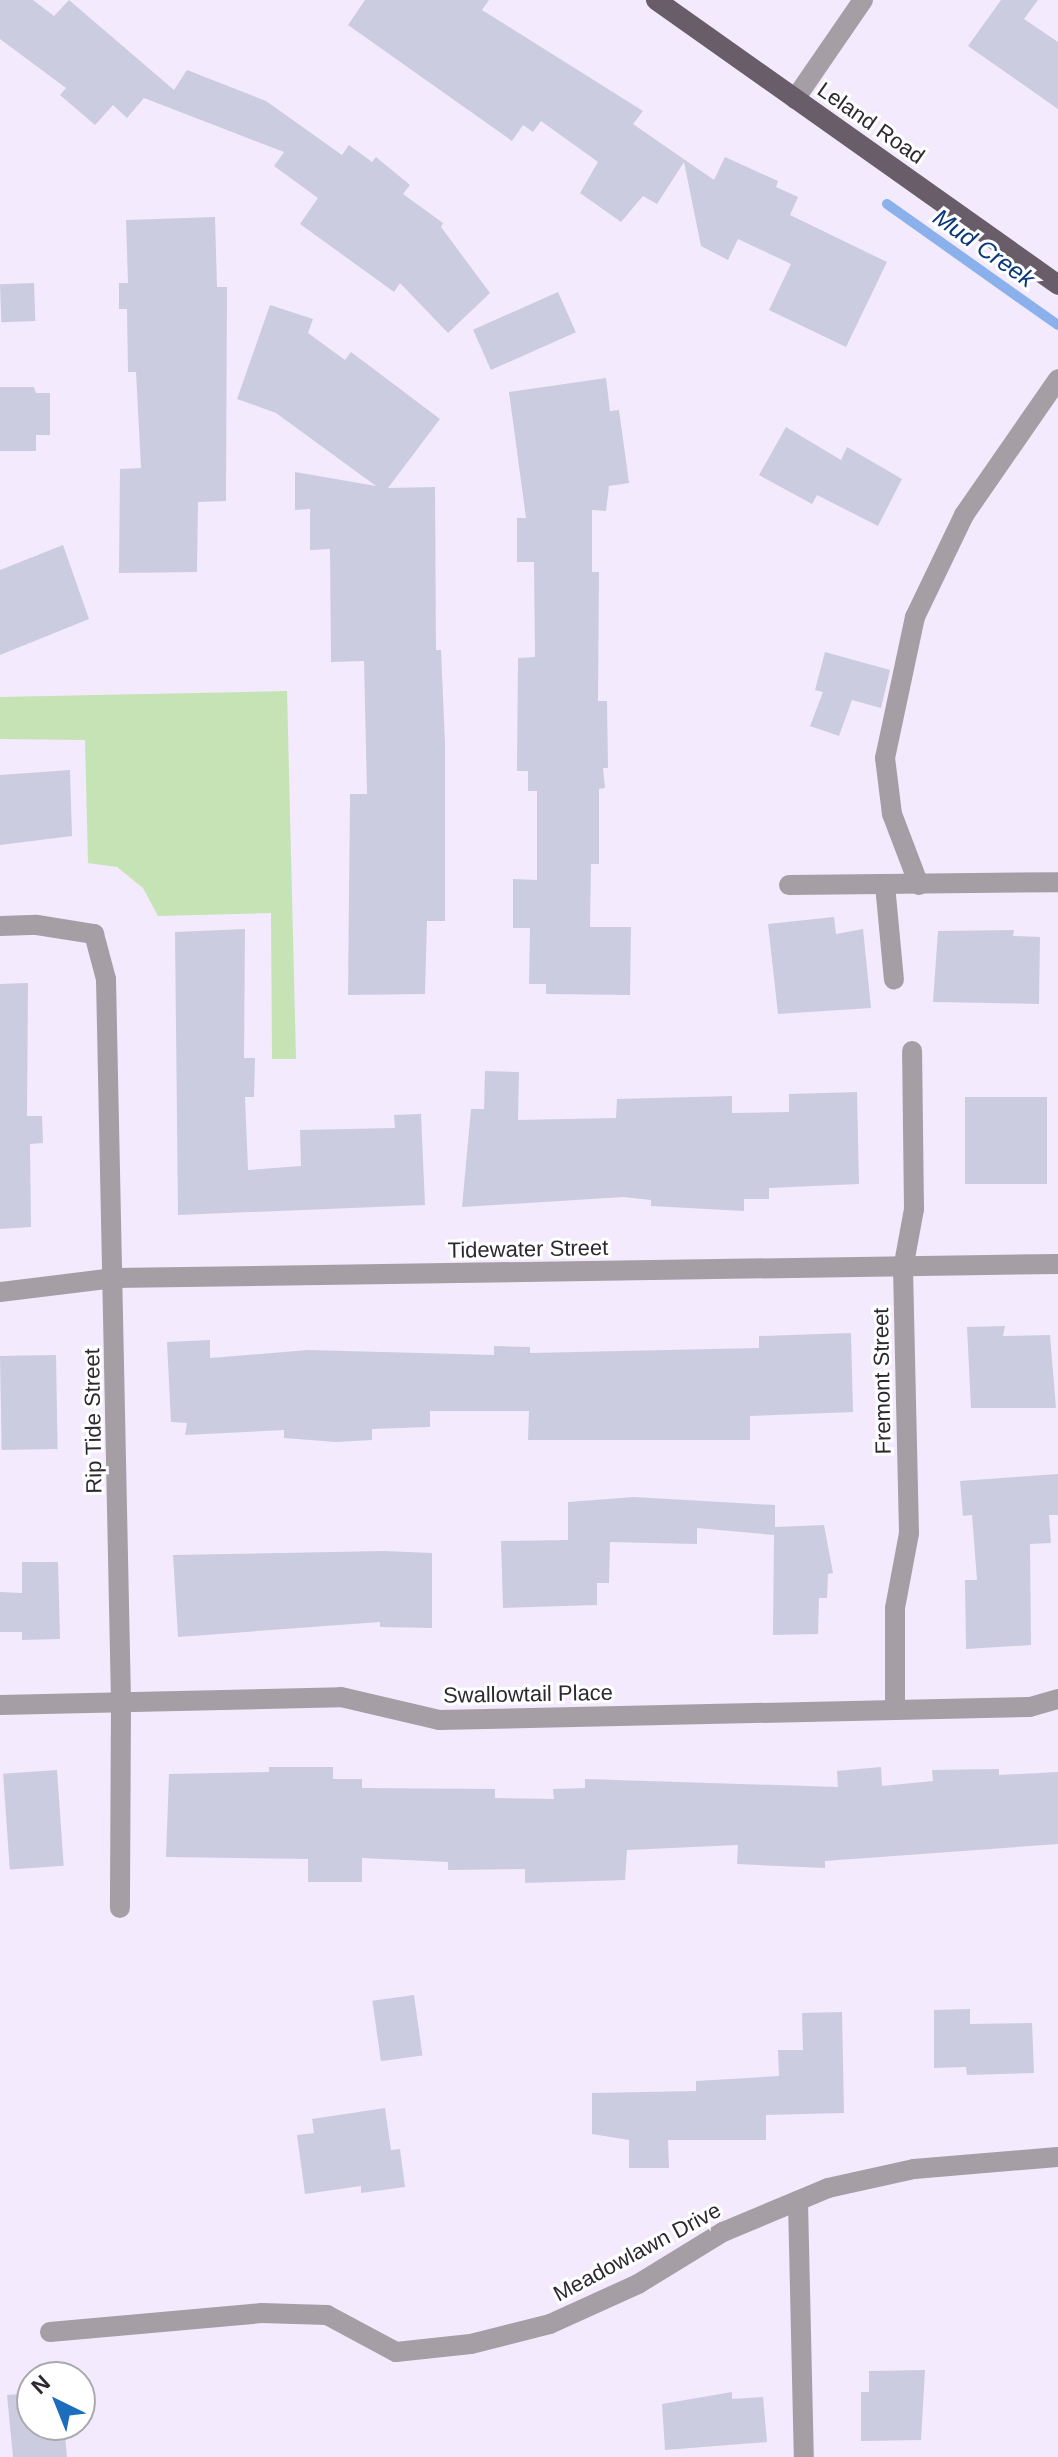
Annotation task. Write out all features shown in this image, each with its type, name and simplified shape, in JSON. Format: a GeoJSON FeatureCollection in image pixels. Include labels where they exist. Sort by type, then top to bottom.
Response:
{"type":"FeatureCollection","features":[{"type":"Feature","properties":{"kind":"main road","name":"Leland Road"},"geometry":{"type":"LineString","coordinates":[[656,0],[1058,285]]}},
{"type":"Feature","properties":{"kind":"street"},"geometry":{"type":"LineString","coordinates":[[795,99],[863,0]]}},
{"type":"Feature","properties":{"kind":"street"},"geometry":{"type":"LineString","coordinates":[[919,885],[892,814],[885,758],[915,617],[964,515],[1058,379]]}},
{"type":"Feature","properties":{"kind":"street"},"geometry":{"type":"LineString","coordinates":[[789,885],[1058,882]]}},
{"type":"Feature","properties":{"kind":"street"},"geometry":{"type":"LineString","coordinates":[[885,885],[894,980]]}},
{"type":"Feature","properties":{"kind":"street","name":"Rip Tide Street"},"geometry":{"type":"LineString","coordinates":[[0,926],[37,925],[94,934],[106,979],[121,1702],[120,1908]]}},
{"type":"Feature","properties":{"kind":"street","name":"Fremont Street"},"geometry":{"type":"LineString","coordinates":[[895,1710],[895,1608],[909,1533],[903,1269],[914,1209],[912,1051]]}},
{"type":"Feature","properties":{"kind":"street","name":"Tidewater Street"},"geometry":{"type":"LineString","coordinates":[[0,1292],[114,1278],[903,1269],[1058,1264]]}},
{"type":"Feature","properties":{"kind":"street","name":"Swallowtail Place"},"geometry":{"type":"LineString","coordinates":[[0,1705],[341,1697],[439,1720],[1030,1707],[1058,1699]]}},
{"type":"Feature","properties":{"kind":"street","name":"Meadowlawn Drive"},"geometry":{"type":"LineString","coordinates":[[50,2332],[261,2313],[327,2315],[396,2352],[471,2344],[550,2324],[638,2284],[723,2232],[798,2201],[914,2169],[1058,2157]]}},
{"type":"Feature","properties":{"kind":"street"},"geometry":{"type":"LineString","coordinates":[[798,2201],[804,2457]]}},
{"type":"Feature","properties":{"kind":"green space"},"geometry":{"type":"Polygon","coordinates":[[[287,691],[296,1059],[272,1059],[271,913],[158,916],[143,888],[117,867],[88,863],[85,740],[0,739],[0,697],[287,691]]]}},
{"type":"Feature","properties":{"kind":"building"},"geometry":{"type":"Polygon","coordinates":[[[0,0],[33,0],[54,16],[69,0],[174,90],[187,70],[266,101],[342,155],[349,145],[372,162],[376,157],[410,185],[403,194],[443,223],[441,227],[490,293],[448,333],[400,283],[394,292],[300,224],[318,198],[274,166],[284,152],[144,98],[127,118],[113,105],[95,125],[60,95],[66,88],[0,39],[0,0]]]}},
{"type":"Feature","properties":{"kind":"building"},"geometry":{"type":"Polygon","coordinates":[[[365,0],[489,0],[482,10],[643,111],[633,124],[714,180],[725,157],[778,181],[776,187],[798,197],[790,215],[887,262],[846,347],[769,310],[791,264],[738,239],[728,260],[701,246],[684,162],[657,204],[643,196],[621,222],[580,193],[598,162],[541,121],[533,132],[523,125],[512,141],[348,25],[365,0]]]}},
{"type":"Feature","properties":{"kind":"building"},"geometry":{"type":"Polygon","coordinates":[[[1001,0],[1038,0],[1024,19],[1058,42],[1058,109],[968,46],[1001,0]]]}},
{"type":"Feature","properties":{"kind":"building"},"geometry":{"type":"Polygon","coordinates":[[[215,217],[217,287],[227,287],[226,501],[198,502],[197,572],[119,573],[120,469],[141,468],[136,372],[128,372],[127,309],[119,309],[119,283],[128,283],[126,220],[215,217]]]}},
{"type":"Feature","properties":{"kind":"building"},"geometry":{"type":"Polygon","coordinates":[[[34,283],[35,321],[1,322],[0,284],[34,283]]]}},
{"type":"Feature","properties":{"kind":"building"},"geometry":{"type":"Polygon","coordinates":[[[558,292],[576,332],[491,370],[473,330],[558,292]]]}},
{"type":"Feature","properties":{"kind":"building"},"geometry":{"type":"Polygon","coordinates":[[[270,305],[313,319],[308,333],[345,360],[351,352],[440,419],[388,488],[435,487],[436,650],[441,650],[445,744],[445,921],[427,921],[425,994],[348,995],[350,794],[367,794],[364,661],[331,662],[330,549],[310,550],[310,509],[295,510],[295,472],[376,486],[276,413],[237,399],[270,305]]]}},
{"type":"Feature","properties":{"kind":"building"},"geometry":{"type":"Polygon","coordinates":[[[606,378],[610,411],[619,410],[629,483],[609,486],[606,511],[592,510],[592,572],[599,572],[598,701],[607,701],[608,768],[603,768],[605,788],[599,789],[599,864],[591,864],[590,927],[631,927],[630,995],[546,994],[546,984],[529,984],[530,928],[513,928],[513,879],[537,880],[537,791],[528,791],[528,771],[517,771],[518,658],[535,657],[534,562],[517,562],[517,518],[526,518],[509,392],[606,378]]]}},
{"type":"Feature","properties":{"kind":"building"},"geometry":{"type":"Polygon","coordinates":[[[0,387],[34,387],[36,393],[50,393],[50,435],[36,435],[36,451],[0,451],[0,387]]]}},
{"type":"Feature","properties":{"kind":"building"},"geometry":{"type":"Polygon","coordinates":[[[786,427],[841,460],[847,447],[902,479],[878,526],[817,495],[812,504],[759,475],[786,427]]]}},
{"type":"Feature","properties":{"kind":"building"},"geometry":{"type":"Polygon","coordinates":[[[63,545],[89,619],[0,655],[0,570],[63,545]]]}},
{"type":"Feature","properties":{"kind":"building"},"geometry":{"type":"Polygon","coordinates":[[[825,652],[890,670],[881,708],[852,700],[839,736],[810,726],[823,692],[815,690],[825,652]]]}},
{"type":"Feature","properties":{"kind":"building"},"geometry":{"type":"Polygon","coordinates":[[[70,770],[72,836],[0,845],[0,775],[70,770]]]}},
{"type":"Feature","properties":{"kind":"building"},"geometry":{"type":"Polygon","coordinates":[[[834,917],[836,934],[863,929],[871,1008],[778,1014],[768,924],[834,917]]]}},
{"type":"Feature","properties":{"kind":"building"},"geometry":{"type":"Polygon","coordinates":[[[245,929],[244,1058],[255,1058],[254,1097],[245,1097],[248,1170],[301,1166],[300,1130],[395,1128],[394,1115],[421,1114],[425,1205],[178,1215],[175,932],[245,929]]]}},
{"type":"Feature","properties":{"kind":"building"},"geometry":{"type":"Polygon","coordinates":[[[1014,930],[1013,936],[1040,937],[1039,1004],[933,1002],[938,931],[1014,930]]]}},
{"type":"Feature","properties":{"kind":"building"},"geometry":{"type":"Polygon","coordinates":[[[28,983],[27,1116],[42,1116],[43,1143],[30,1144],[31,1227],[0,1229],[0,984],[28,983]]]}},
{"type":"Feature","properties":{"kind":"building"},"geometry":{"type":"Polygon","coordinates":[[[485,1071],[519,1072],[518,1120],[616,1118],[617,1099],[732,1096],[732,1113],[789,1112],[789,1094],[857,1092],[859,1184],[769,1188],[769,1199],[744,1199],[744,1211],[651,1206],[651,1200],[623,1197],[462,1207],[471,1109],[484,1109],[485,1071]]]}},
{"type":"Feature","properties":{"kind":"building"},"geometry":{"type":"Polygon","coordinates":[[[965,1097],[1047,1097],[1047,1184],[965,1184],[965,1097]]]}},
{"type":"Feature","properties":{"kind":"building"},"geometry":{"type":"Polygon","coordinates":[[[1005,1326],[1003,1336],[1050,1335],[1056,1408],[971,1408],[967,1327],[1005,1326]]]}},
{"type":"Feature","properties":{"kind":"building"},"geometry":{"type":"Polygon","coordinates":[[[851,1333],[853,1412],[750,1416],[750,1440],[528,1440],[529,1411],[430,1411],[430,1427],[372,1429],[372,1440],[336,1442],[284,1438],[284,1430],[185,1435],[187,1423],[171,1422],[167,1342],[210,1340],[210,1358],[308,1350],[494,1355],[494,1346],[530,1347],[530,1353],[759,1348],[759,1336],[851,1333]]]}},
{"type":"Feature","properties":{"kind":"building"},"geometry":{"type":"Polygon","coordinates":[[[56,1355],[58,1449],[2,1450],[0,1356],[56,1355]]]}},
{"type":"Feature","properties":{"kind":"building"},"geometry":{"type":"Polygon","coordinates":[[[1058,1474],[1058,1515],[1049,1515],[1051,1543],[1030,1544],[1031,1645],[966,1649],[965,1580],[977,1580],[972,1515],[963,1516],[960,1481],[1058,1474]]]}},
{"type":"Feature","properties":{"kind":"building"},"geometry":{"type":"Polygon","coordinates":[[[634,1497],[775,1505],[775,1527],[824,1525],[833,1573],[828,1574],[827,1598],[819,1598],[818,1634],[773,1635],[774,1535],[697,1528],[697,1544],[610,1542],[609,1583],[597,1583],[597,1605],[503,1608],[501,1541],[568,1540],[568,1502],[634,1497]]]}},
{"type":"Feature","properties":{"kind":"building"},"geometry":{"type":"Polygon","coordinates":[[[432,1553],[432,1628],[380,1627],[380,1622],[178,1637],[173,1555],[432,1553]]]}},
{"type":"Feature","properties":{"kind":"building"},"geometry":{"type":"Polygon","coordinates":[[[22,1562],[58,1562],[60,1639],[22,1640],[22,1632],[0,1632],[0,1592],[22,1593],[22,1562]]]}},
{"type":"Feature","properties":{"kind":"building"},"geometry":{"type":"Polygon","coordinates":[[[269,1767],[333,1767],[333,1779],[362,1779],[362,1788],[495,1789],[495,1798],[554,1799],[553,1789],[585,1788],[585,1779],[838,1787],[837,1771],[881,1767],[882,1786],[933,1781],[932,1770],[999,1769],[999,1775],[1058,1772],[1058,1844],[825,1861],[825,1868],[737,1864],[738,1845],[627,1850],[625,1880],[525,1883],[525,1869],[448,1870],[448,1862],[362,1858],[362,1882],[308,1882],[308,1859],[166,1857],[169,1774],[269,1772],[269,1767]]]}},
{"type":"Feature","properties":{"kind":"building"},"geometry":{"type":"Polygon","coordinates":[[[57,1770],[64,1866],[10,1870],[3,1774],[57,1770]]]}},
{"type":"Feature","properties":{"kind":"building"},"geometry":{"type":"Polygon","coordinates":[[[414,1995],[422,2055],[381,2061],[372,2001],[414,1995]]]}},
{"type":"Feature","properties":{"kind":"building"},"geometry":{"type":"Polygon","coordinates":[[[970,2009],[970,2024],[1032,2023],[1034,2073],[967,2075],[966,2067],[934,2068],[934,2010],[970,2009]]]}},
{"type":"Feature","properties":{"kind":"building"},"geometry":{"type":"Polygon","coordinates":[[[842,2012],[844,2113],[766,2115],[766,2140],[668,2140],[669,2168],[629,2168],[629,2140],[592,2134],[592,2093],[696,2091],[696,2081],[779,2076],[778,2050],[803,2050],[802,2013],[842,2012]]]}},
{"type":"Feature","properties":{"kind":"building"},"geometry":{"type":"Polygon","coordinates":[[[385,2108],[391,2150],[400,2149],[405,2187],[361,2193],[361,2186],[305,2194],[297,2135],[314,2133],[312,2119],[385,2108]]]}},
{"type":"Feature","properties":{"kind":"building"},"geometry":{"type":"Polygon","coordinates":[[[925,2370],[921,2440],[861,2441],[861,2392],[869,2392],[869,2371],[925,2370]]]}},
{"type":"Feature","properties":{"kind":"building"},"geometry":{"type":"Polygon","coordinates":[[[732,2392],[732,2399],[763,2397],[767,2442],[665,2450],[662,2404],[732,2392]]]}},
{"type":"Feature","properties":{"kind":"building"},"geometry":{"type":"Polygon","coordinates":[[[16,2394],[16,2441],[66,2441],[67,2457],[13,2457],[7,2395],[16,2394]]]}},
{"type":"Feature","properties":{"kind":"waterway","name":"Mud Creek"},"geometry":{"type":"LineString","coordinates":[[887,204],[1058,325]]}}]}
